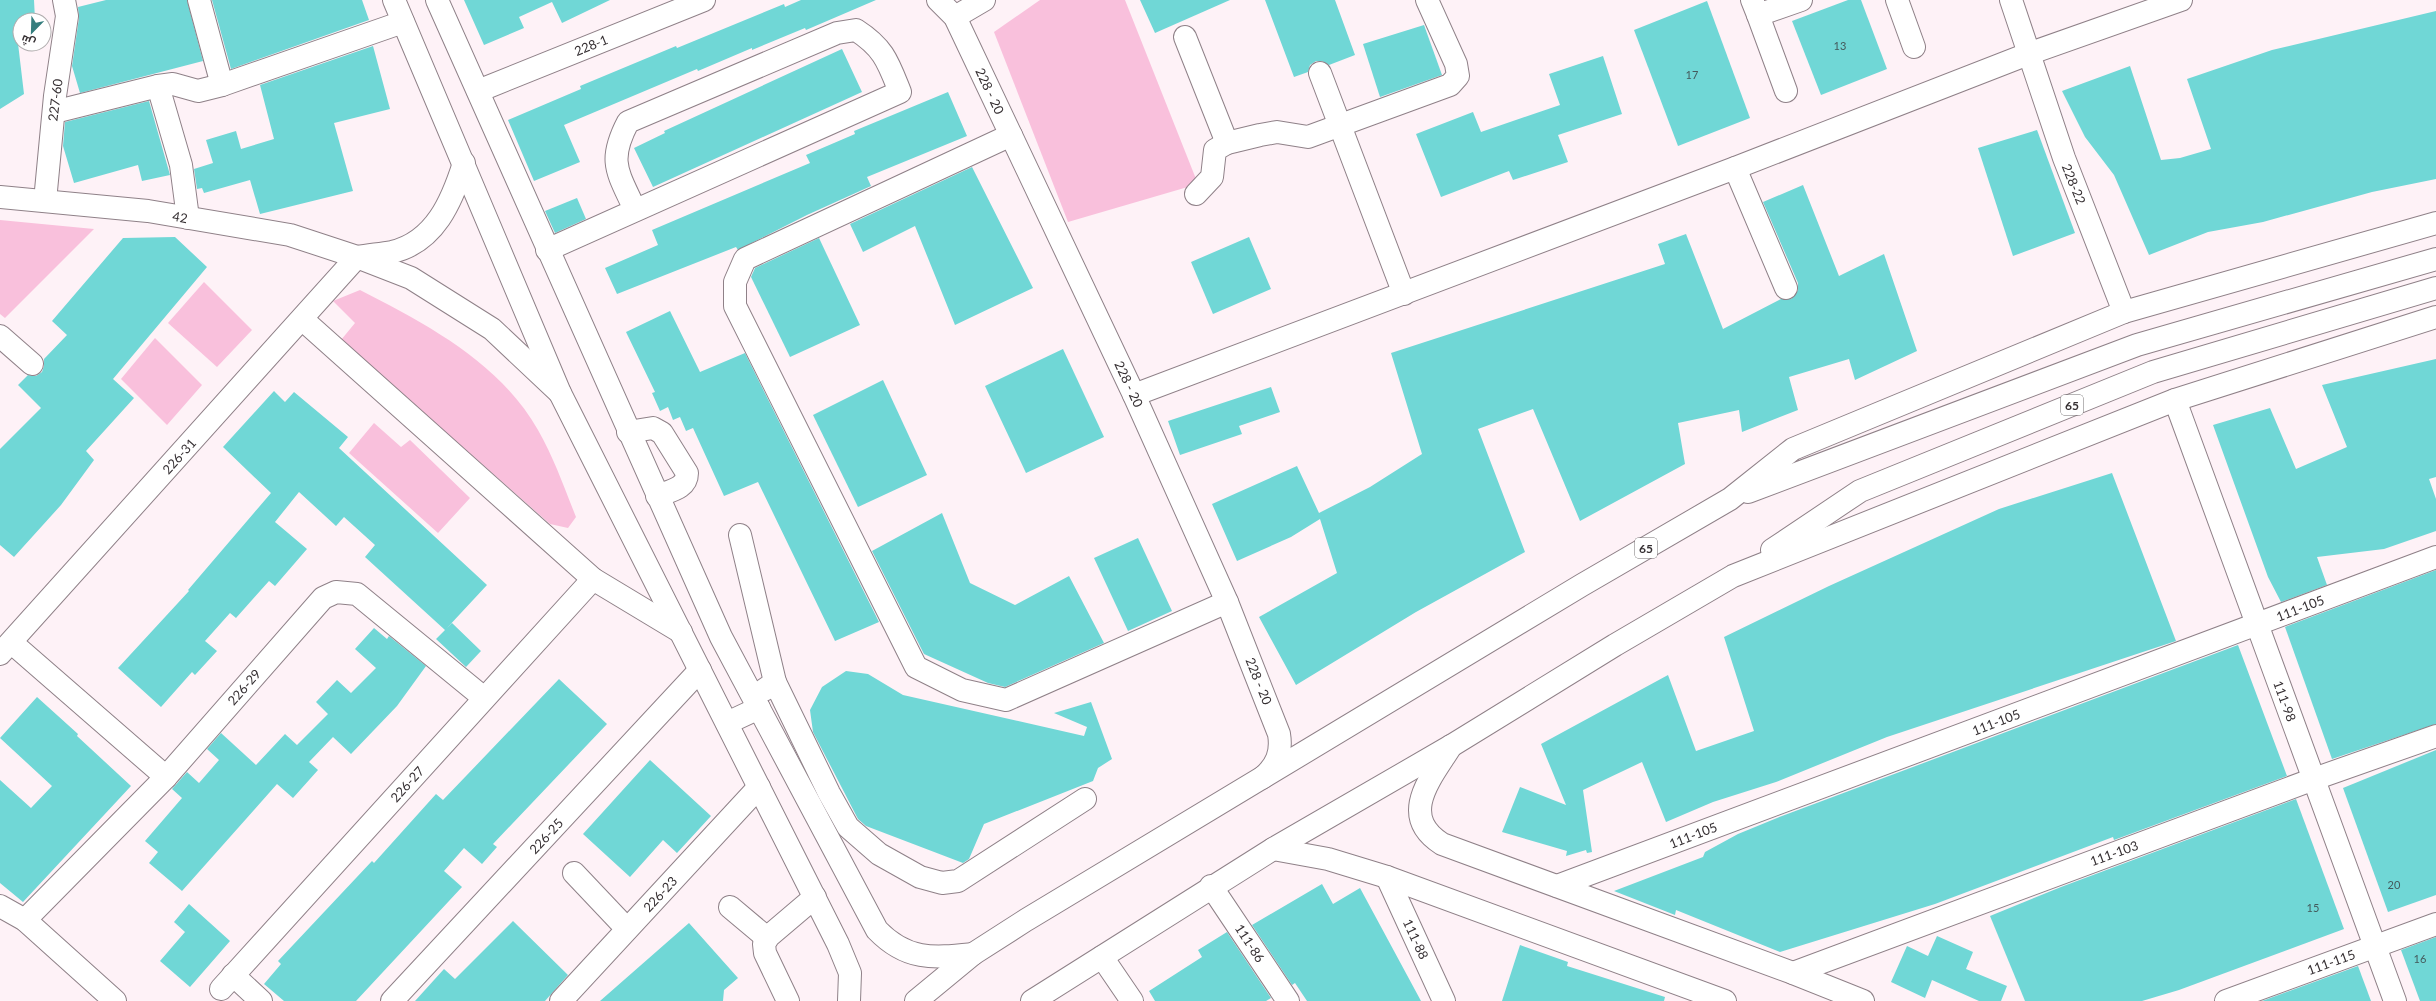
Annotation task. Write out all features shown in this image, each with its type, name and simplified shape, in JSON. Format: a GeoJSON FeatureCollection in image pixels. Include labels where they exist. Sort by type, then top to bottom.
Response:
{"type":"FeatureCollection","features":[{"type":"Feature","properties":{"kind":"main road","name":"227-60"},"geometry":{"type":"LineString","coordinates":[[44,201],[67,16],[64,0]]}},
{"type":"Feature","properties":{"kind":"main road"},"geometry":{"type":"LineString","coordinates":[[199,0],[222,85]]}},
{"type":"Feature","properties":{"kind":"main road"},"geometry":{"type":"LineString","coordinates":[[394,0],[560,393],[815,897],[850,973],[849,1001]]}},
{"type":"Feature","properties":{"kind":"main road"},"geometry":{"type":"LineString","coordinates":[[437,0],[628,432],[721,637],[877,930],[900,949],[920,956],[938,958],[973,954]]}},
{"type":"Feature","properties":{"kind":"main road","name":"228-1"},"geometry":{"type":"LineString","coordinates":[[478,90],[704,0]]}},
{"type":"Feature","properties":{"kind":"main road","name":"228 - 20"},"geometry":{"type":"LineString","coordinates":[[938,0],[955,17],[1134,395],[1227,602],[1279,734],[1280,751],[1274,766],[1262,778]]}},
{"type":"Feature","properties":{"kind":"main road"},"geometry":{"type":"LineString","coordinates":[[955,17],[984,0]]}},
{"type":"Feature","properties":{"kind":"main road"},"geometry":{"type":"LineString","coordinates":[[1196,194],[1212,177],[1215,150],[1227,144],[1277,132],[1308,137],[1342,126],[1450,85],[1458,76],[1456,64],[1427,0]]}},
{"type":"Feature","properties":{"kind":"main road"},"geometry":{"type":"LineString","coordinates":[[1786,91],[1755,8],[1801,0]]}},
{"type":"Feature","properties":{"kind":"main road"},"geometry":{"type":"LineString","coordinates":[[1897,0],[1914,47]]}},
{"type":"Feature","properties":{"kind":"main road","name":"228-22"},"geometry":{"type":"LineString","coordinates":[[2011,0],[2064,158],[2124,312]]}},
{"type":"Feature","properties":{"kind":"main road"},"geometry":{"type":"LineString","coordinates":[[1134,395],[1736,168],[2028,54],[2181,0]]}},
{"type":"Feature","properties":{"kind":"main road"},"geometry":{"type":"LineString","coordinates":[[54,112],[158,86],[173,84],[198,91],[222,85],[403,22]]}},
{"type":"Feature","properties":{"kind":"main road"},"geometry":{"type":"LineString","coordinates":[[547,250],[900,92],[886,58],[873,41],[856,30],[838,33],[628,122],[618,140],[616,166],[635,210]]}},
{"type":"Feature","properties":{"kind":"main road"},"geometry":{"type":"LineString","coordinates":[[1185,37],[1227,144]]}},
{"type":"Feature","properties":{"kind":"main road"},"geometry":{"type":"LineString","coordinates":[[1320,73],[1342,126],[1404,294]]}},
{"type":"Feature","properties":{"kind":"main road"},"geometry":{"type":"LineString","coordinates":[[158,86],[181,165],[188,218]]}},
{"type":"Feature","properties":{"kind":"main road"},"geometry":{"type":"LineString","coordinates":[[1011,135],[745,259],[735,282],[735,306],[916,667],[962,690],[1006,700],[1227,602]]}},
{"type":"Feature","properties":{"kind":"main road"},"geometry":{"type":"LineString","coordinates":[[357,257],[393,252],[430,230],[446,211],[464,163]]}},
{"type":"Feature","properties":{"kind":"main road"},"geometry":{"type":"LineString","coordinates":[[1736,168],[1786,288]]}},
{"type":"Feature","properties":{"kind":"main road","name":"42"},"geometry":{"type":"LineString","coordinates":[[0,197],[148,211],[290,235],[357,257],[411,278],[492,329],[560,393]]}},
{"type":"Feature","properties":{"kind":"main road","name":"65"},"geometry":{"type":"LineString","coordinates":[[916,1001],[973,954],[1026,920],[1582,585],[1730,499],[1793,449],[2124,312],[2436,223]]}},
{"type":"Feature","properties":{"kind":"main road","name":"226-31"},"geometry":{"type":"LineString","coordinates":[[6,649],[357,257]]}},
{"type":"Feature","properties":{"kind":"main road","name":"65"},"geometry":{"type":"LineString","coordinates":[[1730,499],[2137,345],[2436,259]]}},
{"type":"Feature","properties":{"kind":"main road","name":"65"},"geometry":{"type":"LineString","coordinates":[[1032,1001],[1211,886],[1451,746],[1615,645],[1733,576],[1860,491],[2153,372],[2436,288]]}},
{"type":"Feature","properties":{"kind":"main road","name":"65"},"geometry":{"type":"LineString","coordinates":[[1733,576],[2175,400],[2436,317]]}},
{"type":"Feature","properties":{"kind":"main road"},"geometry":{"type":"LineString","coordinates":[[302,319],[593,579],[681,632]]}},
{"type":"Feature","properties":{"kind":"main road"},"geometry":{"type":"LineString","coordinates":[[0,336],[32,364]]}},
{"type":"Feature","properties":{"kind":"main road","name":"111-98"},"geometry":{"type":"LineString","coordinates":[[2175,400],[2395,1001]]}},
{"type":"Feature","properties":{"kind":"main road"},"geometry":{"type":"LineString","coordinates":[[628,432],[653,428],[662,433],[686,473],[687,480],[683,486],[657,496]]}},
{"type":"Feature","properties":{"kind":"main road"},"geometry":{"type":"LineString","coordinates":[[740,535],[775,682],[829,793],[848,827],[879,854],[920,877],[942,883],[958,880],[1085,799]]}},
{"type":"Feature","properties":{"kind":"main road","name":"111-105"},"geometry":{"type":"LineString","coordinates":[[1557,886],[2436,557]]}},
{"type":"Feature","properties":{"kind":"main road","name":"226-27"},"geometry":{"type":"LineString","coordinates":[[261,1001],[227,982],[593,579]]}},
{"type":"Feature","properties":{"kind":"main road","name":"226-29"},"geometry":{"type":"LineString","coordinates":[[25,920],[166,777],[323,598],[336,592],[357,594],[484,698]]}},
{"type":"Feature","properties":{"kind":"main road"},"geometry":{"type":"LineString","coordinates":[[6,649],[166,777]]}},
{"type":"Feature","properties":{"kind":"main road","name":"226-25"},"geometry":{"type":"LineString","coordinates":[[392,1001],[700,670]]}},
{"type":"Feature","properties":{"kind":"main road"},"geometry":{"type":"LineString","coordinates":[[727,723],[756,702],[775,682]]}},
{"type":"Feature","properties":{"kind":"main road","name":"111-103"},"geometry":{"type":"LineString","coordinates":[[1792,973],[2314,779],[2436,736]]}},
{"type":"Feature","properties":{"kind":"main road"},"geometry":{"type":"LineString","coordinates":[[1451,746],[1422,794],[1419,811],[1421,819],[1429,834],[1442,844],[1792,973],[1863,1001]]}},
{"type":"Feature","properties":{"kind":"main road","name":"226-23"},"geometry":{"type":"LineString","coordinates":[[561,1001],[759,787]]}},
{"type":"Feature","properties":{"kind":"main road"},"geometry":{"type":"LineString","coordinates":[[1273,849],[1328,859],[1387,877],[1725,1001]]}},
{"type":"Feature","properties":{"kind":"main road"},"geometry":{"type":"LineString","coordinates":[[574,873],[627,929]]}},
{"type":"Feature","properties":{"kind":"main road","name":"111-88"},"geometry":{"type":"LineString","coordinates":[[1387,877],[1444,1001]]}},
{"type":"Feature","properties":{"kind":"main road","name":"111-86"},"geometry":{"type":"LineString","coordinates":[[1211,886],[1288,1001]]}},
{"type":"Feature","properties":{"kind":"main road"},"geometry":{"type":"LineString","coordinates":[[788,1001],[765,953],[764,944],[767,938],[815,897]]}},
{"type":"Feature","properties":{"kind":"main road"},"geometry":{"type":"LineString","coordinates":[[0,906],[25,920],[116,1001]]}},
{"type":"Feature","properties":{"kind":"main road"},"geometry":{"type":"LineString","coordinates":[[730,907],[767,938]]}},
{"type":"Feature","properties":{"kind":"main road","name":"111-115"},"geometry":{"type":"LineString","coordinates":[[2226,1001],[2436,924]]}},
{"type":"Feature","properties":{"kind":"main road"},"geometry":{"type":"LineString","coordinates":[[1102,957],[1132,1001]]}},
{"type":"Feature","properties":{"kind":"shaded area"},"geometry":{"type":"Polygon","coordinates":[[[1040,0],[1125,0],[1198,184],[1068,222],[994,32],[1040,0]]]}},
{"type":"Feature","properties":{"kind":"shaded area"},"geometry":{"type":"Polygon","coordinates":[[[0,220],[94,229],[5,318],[0,314],[0,220]]]}},
{"type":"Feature","properties":{"kind":"shaded area"},"geometry":{"type":"Polygon","coordinates":[[[204,282],[252,330],[217,367],[168,323],[204,282]]]}},
{"type":"Feature","properties":{"kind":"shaded area"},"geometry":{"type":"Polygon","coordinates":[[[360,290],[436,332],[482,365],[503,384],[522,406],[538,430],[554,462],[576,517],[568,528],[550,524],[341,340],[355,323],[333,301],[360,290]]]}},
{"type":"Feature","properties":{"kind":"shaded area"},"geometry":{"type":"Polygon","coordinates":[[[155,338],[202,385],[167,425],[121,379],[155,338]]]}},
{"type":"Feature","properties":{"kind":"shaded area"},"geometry":{"type":"Polygon","coordinates":[[[374,423],[401,447],[410,440],[470,498],[438,533],[349,453],[374,423]]]}},
{"type":"Feature","properties":{"kind":"building"},"geometry":{"type":"Polygon","coordinates":[[[0,0],[34,0],[35,12],[12,12],[12,52],[19,52],[24,94],[0,109],[0,0]]]}},
{"type":"Feature","properties":{"kind":"building"},"geometry":{"type":"Polygon","coordinates":[[[106,0],[187,0],[203,61],[80,93],[72,66],[79,18],[78,7],[106,0]]]}},
{"type":"Feature","properties":{"kind":"building"},"geometry":{"type":"Polygon","coordinates":[[[212,0],[362,0],[369,20],[231,69],[212,0]]]}},
{"type":"Feature","properties":{"kind":"building"},"geometry":{"type":"Polygon","coordinates":[[[464,0],[610,0],[562,23],[552,2],[519,17],[524,28],[484,45],[464,0]]]}},
{"type":"Feature","properties":{"kind":"building"},"geometry":{"type":"Polygon","coordinates":[[[801,0],[876,0],[806,30],[805,28],[752,50],[752,48],[698,71],[697,69],[564,125],[580,162],[534,181],[508,120],[581,89],[580,86],[676,46],[677,48],[784,4],[785,7],[801,0]]]}},
{"type":"Feature","properties":{"kind":"building"},"geometry":{"type":"Polygon","coordinates":[[[1140,0],[1230,0],[1155,33],[1140,0]]]}},
{"type":"Feature","properties":{"kind":"building"},"geometry":{"type":"Polygon","coordinates":[[[1265,0],[1335,0],[1355,55],[1329,65],[1322,61],[1316,61],[1310,65],[1308,72],[1294,77],[1265,0]]]}},
{"type":"Feature","properties":{"kind":"building"},"geometry":{"type":"Polygon","coordinates":[[[1848,0],[1861,0],[1887,69],[1821,95],[1792,21],[1848,0]]]}},
{"type":"Feature","properties":{"kind":"building"},"geometry":{"type":"Polygon","coordinates":[[[1707,1],[1750,118],[1678,146],[1634,30],[1707,1]]]}},
{"type":"Feature","properties":{"kind":"building"},"geometry":{"type":"Polygon","coordinates":[[[2436,11],[2436,179],[2372,192],[2263,222],[2208,232],[2149,255],[2114,175],[2085,137],[2062,91],[2130,66],[2161,160],[2180,158],[2211,149],[2187,79],[2272,50],[2436,11]]]}},
{"type":"Feature","properties":{"kind":"building"},"geometry":{"type":"Polygon","coordinates":[[[1424,25],[1442,75],[1380,97],[1363,44],[1424,25]]]}},
{"type":"Feature","properties":{"kind":"building"},"geometry":{"type":"Polygon","coordinates":[[[373,46],[390,109],[334,123],[353,191],[260,214],[250,180],[204,193],[202,188],[197,189],[194,169],[213,163],[206,140],[236,131],[241,149],[274,139],[260,85],[373,46]]]}},
{"type":"Feature","properties":{"kind":"building"},"geometry":{"type":"Polygon","coordinates":[[[842,49],[862,92],[653,187],[634,148],[665,133],[664,131],[842,49]]]}},
{"type":"Feature","properties":{"kind":"building"},"geometry":{"type":"Polygon","coordinates":[[[1603,56],[1622,114],[1558,135],[1568,162],[1513,180],[1509,171],[1441,197],[1416,134],[1473,112],[1481,132],[1560,105],[1549,74],[1603,56]]]}},
{"type":"Feature","properties":{"kind":"building"},"geometry":{"type":"Polygon","coordinates":[[[948,92],[967,136],[867,177],[871,186],[807,215],[738,250],[736,247],[617,294],[605,268],[658,245],[652,230],[810,163],[806,155],[855,134],[854,131],[948,92]]]}},
{"type":"Feature","properties":{"kind":"building"},"geometry":{"type":"Polygon","coordinates":[[[149,101],[170,175],[142,181],[138,165],[74,183],[63,146],[65,122],[149,101]]]}},
{"type":"Feature","properties":{"kind":"building"},"geometry":{"type":"Polygon","coordinates":[[[2037,130],[2075,233],[2013,256],[1978,148],[2037,130]]]}},
{"type":"Feature","properties":{"kind":"building"},"geometry":{"type":"Polygon","coordinates":[[[972,167],[1033,288],[955,325],[915,226],[863,252],[850,224],[972,167]]]}},
{"type":"Feature","properties":{"kind":"building"},"geometry":{"type":"Polygon","coordinates":[[[1803,185],[1839,276],[1884,254],[1917,351],[1855,380],[1849,359],[1789,377],[1798,410],[1742,432],[1739,410],[1678,423],[1685,464],[1580,521],[1533,409],[1478,429],[1525,552],[1416,612],[1296,685],[1259,617],[1337,573],[1320,519],[1291,537],[1237,561],[1212,504],[1297,466],[1319,513],[1370,487],[1422,454],[1391,353],[1665,264],[1658,244],[1686,234],[1723,329],[1781,299],[1791,299],[1798,290],[1798,283],[1763,202],[1803,185]]]}},
{"type":"Feature","properties":{"kind":"building"},"geometry":{"type":"Polygon","coordinates":[[[577,198],[586,219],[555,233],[545,211],[577,198]]]}},
{"type":"Feature","properties":{"kind":"building"},"geometry":{"type":"Polygon","coordinates":[[[175,237],[207,267],[113,379],[134,398],[86,451],[94,460],[61,505],[14,557],[0,545],[0,449],[41,408],[18,385],[28,375],[36,376],[42,372],[44,359],[67,335],[52,321],[123,238],[175,237]]]}},
{"type":"Feature","properties":{"kind":"building"},"geometry":{"type":"Polygon","coordinates":[[[1249,237],[1271,289],[1213,314],[1191,262],[1249,237]]]}},
{"type":"Feature","properties":{"kind":"building"},"geometry":{"type":"Polygon","coordinates":[[[819,238],[860,325],[790,357],[751,277],[755,268],[819,238]]]}},
{"type":"Feature","properties":{"kind":"building"},"geometry":{"type":"Polygon","coordinates":[[[670,311],[700,372],[745,353],[879,622],[835,641],[758,482],[724,496],[693,428],[686,431],[680,417],[673,420],[668,407],[660,411],[652,393],[655,392],[626,332],[670,311]]]}},
{"type":"Feature","properties":{"kind":"building"},"geometry":{"type":"Polygon","coordinates":[[[1063,349],[1104,437],[1026,473],[985,386],[1063,349]]]}},
{"type":"Feature","properties":{"kind":"building"},"geometry":{"type":"Polygon","coordinates":[[[2436,359],[2436,477],[2429,479],[2436,499],[2436,531],[2384,549],[2317,557],[2327,585],[2281,602],[2268,577],[2213,425],[2270,408],[2296,469],[2347,447],[2322,385],[2436,359]]]}},
{"type":"Feature","properties":{"kind":"building"},"geometry":{"type":"Polygon","coordinates":[[[883,380],[927,475],[858,507],[813,415],[883,380]]]}},
{"type":"Feature","properties":{"kind":"building"},"geometry":{"type":"Polygon","coordinates":[[[1271,387],[1280,412],[1239,426],[1242,434],[1180,455],[1168,421],[1271,387]]]}},
{"type":"Feature","properties":{"kind":"building"},"geometry":{"type":"Polygon","coordinates":[[[274,391],[285,402],[294,392],[348,437],[339,448],[487,585],[447,628],[452,623],[481,651],[466,667],[436,639],[445,630],[365,557],[375,545],[344,517],[336,526],[299,492],[275,522],[307,549],[275,586],[269,581],[236,618],[230,613],[205,641],[217,651],[195,675],[192,672],[161,707],[118,668],[189,591],[188,590],[271,493],[223,447],[274,391]]]}},
{"type":"Feature","properties":{"kind":"building"},"geometry":{"type":"Polygon","coordinates":[[[2112,473],[2176,641],[1887,737],[1776,782],[1713,802],[1666,822],[1642,762],[1583,790],[1592,852],[1587,853],[1586,850],[1566,856],[1567,851],[1502,832],[1520,787],[1566,805],[1541,744],[1668,675],[1696,751],[1754,731],[1724,637],[1829,586],[1999,509],[2112,473]]]}},
{"type":"Feature","properties":{"kind":"building"},"geometry":{"type":"Polygon","coordinates":[[[942,513],[970,583],[1015,605],[1069,576],[1104,643],[1005,687],[988,683],[924,654],[872,551],[942,513]]]}},
{"type":"Feature","properties":{"kind":"building"},"geometry":{"type":"Polygon","coordinates":[[[1138,538],[1172,611],[1128,631],[1094,558],[1138,538]]]}},
{"type":"Feature","properties":{"kind":"building"},"geometry":{"type":"Polygon","coordinates":[[[2436,570],[2436,724],[2332,759],[2285,627],[2436,570]]]}},
{"type":"Feature","properties":{"kind":"building"},"geometry":{"type":"Polygon","coordinates":[[[374,628],[387,639],[389,636],[426,666],[397,706],[351,754],[333,737],[309,762],[318,770],[293,798],[277,784],[182,891],[149,863],[158,852],[145,841],[182,798],[172,789],[187,772],[199,783],[219,760],[207,749],[221,733],[256,765],[285,734],[297,745],[328,714],[316,702],[337,680],[351,693],[376,668],[355,649],[374,628]]]}},
{"type":"Feature","properties":{"kind":"building"},"geometry":{"type":"Polygon","coordinates":[[[2238,645],[2287,776],[2114,840],[2113,837],[1935,904],[1780,952],[1676,910],[1675,915],[1614,891],[1703,857],[1705,852],[1738,834],[1777,818],[2238,645]]]}},
{"type":"Feature","properties":{"kind":"building"},"geometry":{"type":"Polygon","coordinates":[[[846,671],[868,674],[903,695],[1084,736],[1087,727],[1054,713],[1091,702],[1112,759],[1098,768],[1093,781],[984,824],[969,859],[963,863],[866,826],[858,819],[813,732],[810,710],[822,687],[846,671]]]}},
{"type":"Feature","properties":{"kind":"building"},"geometry":{"type":"Polygon","coordinates":[[[559,679],[607,724],[493,844],[497,847],[482,864],[464,848],[444,871],[462,887],[356,1001],[284,1001],[264,984],[281,964],[278,961],[372,861],[374,863],[436,794],[443,800],[559,679]]]}},
{"type":"Feature","properties":{"kind":"building"},"geometry":{"type":"Polygon","coordinates":[[[37,697],[78,734],[77,736],[131,786],[23,902],[0,883],[0,780],[31,808],[52,786],[0,738],[37,697]]]}},
{"type":"Feature","properties":{"kind":"building"},"geometry":{"type":"Polygon","coordinates":[[[2436,750],[2436,895],[2388,912],[2343,788],[2436,750]]]}},
{"type":"Feature","properties":{"kind":"building"},"geometry":{"type":"Polygon","coordinates":[[[650,760],[711,816],[677,853],[663,840],[630,877],[583,834],[650,760]]]}},
{"type":"Feature","properties":{"kind":"building"},"geometry":{"type":"Polygon","coordinates":[[[2296,799],[2344,929],[2179,990],[2142,1001],[2025,1001],[1990,916],[2061,887],[2296,799]]]}},
{"type":"Feature","properties":{"kind":"building"},"geometry":{"type":"Polygon","coordinates":[[[1322,884],[1333,904],[1360,888],[1421,1001],[1307,1001],[1295,983],[1292,985],[1252,925],[1322,884]]]}},
{"type":"Feature","properties":{"kind":"building"},"geometry":{"type":"Polygon","coordinates":[[[189,904],[230,941],[190,987],[160,961],[185,932],[174,922],[189,904]]]}},
{"type":"Feature","properties":{"kind":"building"},"geometry":{"type":"Polygon","coordinates":[[[513,921],[568,975],[545,1001],[415,1001],[444,969],[455,979],[513,921]]]}},
{"type":"Feature","properties":{"kind":"building"},"geometry":{"type":"Polygon","coordinates":[[[689,923],[738,978],[724,990],[723,1001],[600,1001],[689,923]]]}},
{"type":"Feature","properties":{"kind":"building"},"geometry":{"type":"Polygon","coordinates":[[[1227,932],[1271,998],[1266,1001],[1155,1001],[1149,991],[1202,957],[1198,950],[1227,932]]]}},
{"type":"Feature","properties":{"kind":"building"},"geometry":{"type":"Polygon","coordinates":[[[1937,936],[1973,952],[1966,969],[2007,986],[2001,1001],[1979,1001],[1932,980],[1925,998],[1891,982],[1907,946],[1928,956],[1937,936]]]}},
{"type":"Feature","properties":{"kind":"building"},"geometry":{"type":"Polygon","coordinates":[[[2436,937],[2436,1001],[2420,1001],[2401,950],[2436,937]]]}},
{"type":"Feature","properties":{"kind":"building"},"geometry":{"type":"Polygon","coordinates":[[[1520,945],[1568,962],[1567,966],[1665,997],[1664,1001],[1502,1001],[1520,945]]]}},
{"type":"Feature","properties":{"kind":"building"},"geometry":{"type":"Polygon","coordinates":[[[2358,966],[2371,1001],[2262,1001],[2358,966]]]}}]}
